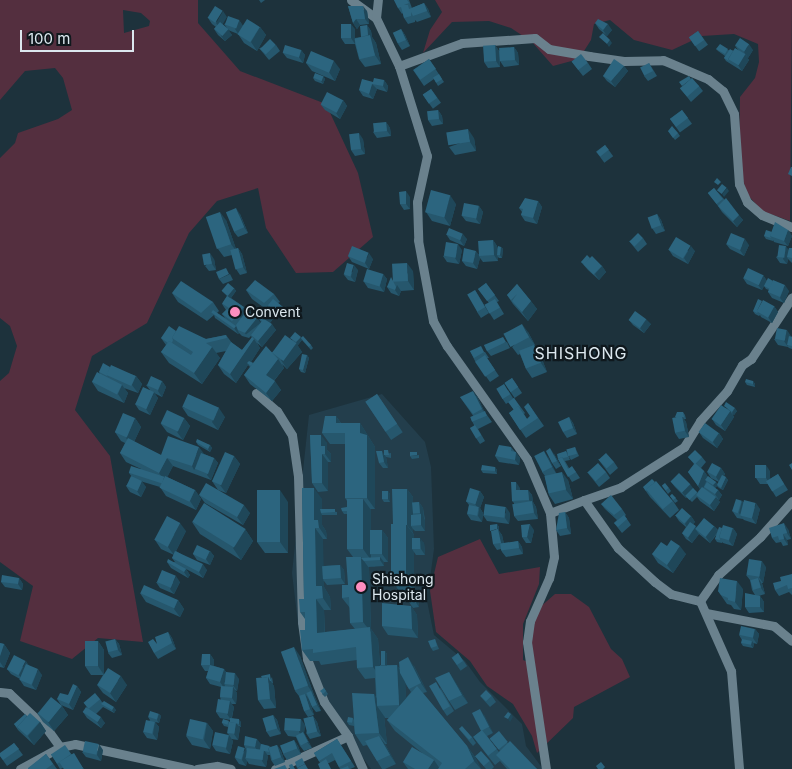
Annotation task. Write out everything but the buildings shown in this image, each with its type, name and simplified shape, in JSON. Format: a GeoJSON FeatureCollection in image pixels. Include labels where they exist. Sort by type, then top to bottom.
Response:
{"type":"FeatureCollection","features":[{"type":"Feature","properties":{"kind":"street"},"geometry":{"type":"LineString","coordinates":[[351,0],[376,18],[398,66],[427,156],[417,202],[418,240],[433,321],[447,346],[527,459],[550,513],[554,557],[549,578],[530,621],[527,642],[546,769]]}},
{"type":"Feature","properties":{"kind":"street"},"geometry":{"type":"LineString","coordinates":[[376,18],[378,0]]}},
{"type":"Feature","properties":{"kind":"street"},"geometry":{"type":"LineString","coordinates":[[398,66],[462,43],[536,38],[549,50],[624,61],[663,60],[708,78],[723,92],[734,114],[739,184],[747,202],[762,215],[792,227]]}},
{"type":"Feature","properties":{"kind":"street"},"geometry":{"type":"LineString","coordinates":[[550,513],[621,487],[684,447],[700,421],[727,391],[742,365],[751,360],[792,297]]}},
{"type":"Feature","properties":{"kind":"street"},"geometry":{"type":"LineString","coordinates":[[256,393],[281,416],[292,435],[298,476],[302,622],[307,659],[324,702],[348,736],[364,769]]}},
{"type":"Feature","properties":{"kind":"street"},"geometry":{"type":"LineString","coordinates":[[584,500],[618,548],[655,582],[671,594],[700,602],[731,671],[739,769]]}},
{"type":"Feature","properties":{"kind":"street"},"geometry":{"type":"LineString","coordinates":[[700,602],[718,575],[760,537],[792,501]]}},
{"type":"Feature","properties":{"kind":"street"},"geometry":{"type":"LineString","coordinates":[[706,613],[774,626],[792,641]]}},
{"type":"Feature","properties":{"kind":"street"},"geometry":{"type":"LineString","coordinates":[[0,692],[9,693],[47,729],[60,747]]}},
{"type":"Feature","properties":{"kind":"street"},"geometry":{"type":"LineString","coordinates":[[275,769],[348,736]]}},
{"type":"Feature","properties":{"kind":"street"},"geometry":{"type":"LineString","coordinates":[[20,769],[60,747],[75,744],[191,769]]}},
{"type":"Feature","properties":{"kind":"street"},"geometry":{"type":"LineString","coordinates":[[197,769],[217,766],[231,769]]}},
{"type":"Feature","properties":{"kind":"shaded area"},"geometry":{"type":"Polygon","coordinates":[[[0,0],[198,0],[198,23],[240,71],[326,104],[358,173],[373,237],[333,272],[296,273],[266,228],[258,188],[217,201],[189,233],[147,323],[92,356],[75,410],[110,456],[143,642],[98,638],[72,659],[20,641],[33,586],[0,562],[0,381],[9,373],[17,346],[10,326],[0,318],[0,158],[15,143],[18,133],[58,119],[72,110],[63,78],[55,68],[25,71],[0,100],[0,0]],[[123,10],[124,33],[149,26],[150,21],[141,13],[123,10]]]}},
{"type":"Feature","properties":{"kind":"shaded area"},"geometry":{"type":"Polygon","coordinates":[[[435,0],[792,0],[790,221],[762,211],[747,194],[739,167],[740,97],[755,78],[759,62],[758,44],[734,34],[702,36],[672,50],[634,40],[610,20],[594,24],[591,40],[579,59],[553,66],[532,42],[511,28],[489,21],[452,22],[423,53],[430,30],[442,12],[435,0]]]}},
{"type":"Feature","properties":{"kind":"shaded area","name":"Shishong Hospital"},"geometry":{"type":"Polygon","coordinates":[[[382,394],[425,442],[431,467],[434,549],[427,601],[434,635],[465,661],[480,682],[522,724],[526,746],[543,769],[371,769],[326,706],[302,657],[292,573],[309,415],[382,394]]]}},
{"type":"Feature","properties":{"kind":"shaded area"},"geometry":{"type":"Polygon","coordinates":[[[480,539],[499,574],[540,567],[539,584],[523,624],[523,660],[533,664],[529,636],[539,608],[555,594],[571,594],[589,607],[611,649],[622,659],[630,677],[574,707],[573,718],[537,753],[532,736],[513,704],[487,686],[470,661],[436,632],[430,591],[438,557],[480,539]]]}},
{"type":"Feature","properties":{"kind":"place","name":"Convent"},"geometry":{"type":"Point","coordinates":[235,312]}},
{"type":"Feature","properties":{"kind":"place","name":"Shishong Hospital"},"geometry":{"type":"Point","coordinates":[361,587]}},
{"type":"Feature","properties":{"kind":"district","name":"SHISHONG"},"geometry":{"type":"Point","coordinates":[581,353]}}]}
